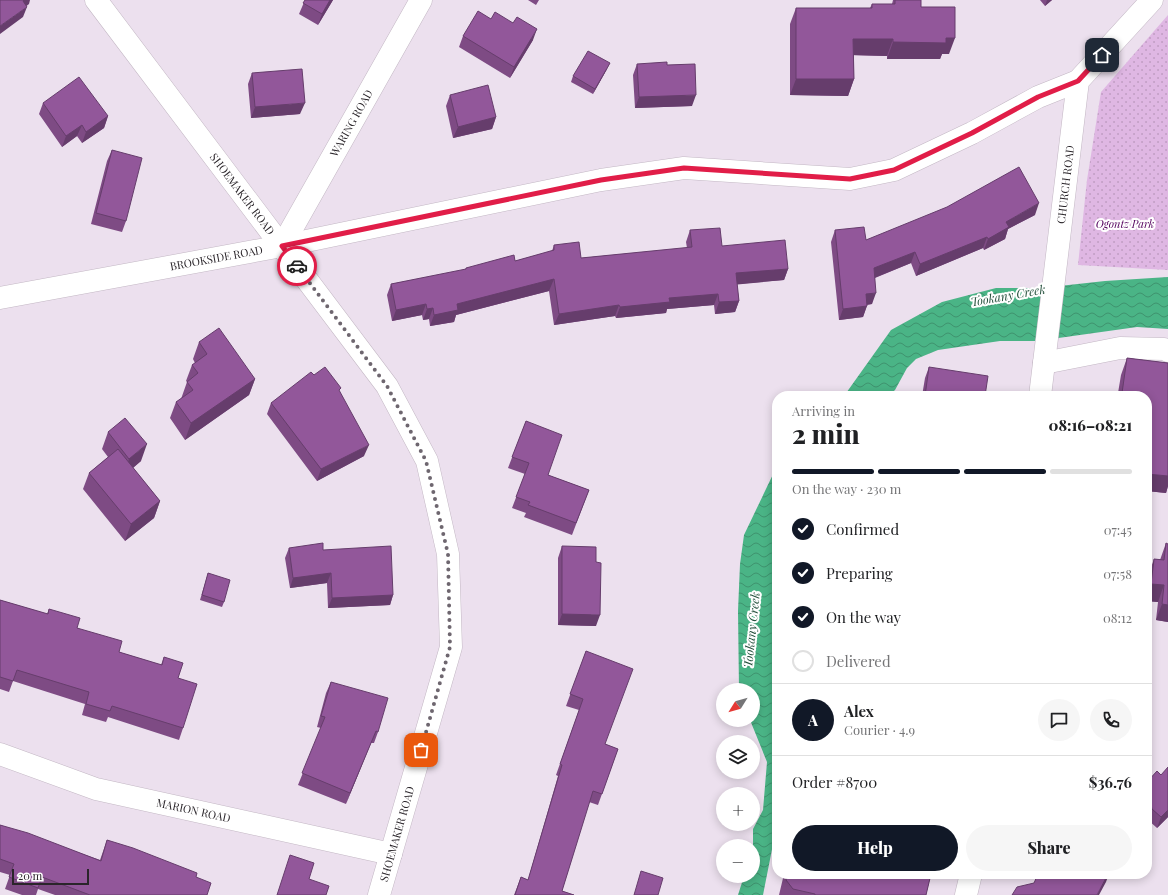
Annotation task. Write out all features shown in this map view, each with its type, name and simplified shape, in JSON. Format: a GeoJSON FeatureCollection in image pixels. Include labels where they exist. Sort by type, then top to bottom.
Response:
{"type":"FeatureCollection","features":[{"type":"Feature","properties":{"kind":"street","name":"SHOEMAKER ROAD"},"geometry":{"type":"LineString","coordinates":[[96,0],[387,386],[426,461],[448,554],[450,647],[379,895]]}},
{"type":"Feature","properties":{"kind":"street","name":"WARING ROAD"},"geometry":{"type":"LineString","coordinates":[[282,246],[421,0]]}},
{"type":"Feature","properties":{"kind":"street"},"geometry":{"type":"LineString","coordinates":[[1078,81],[1152,0]]}},
{"type":"Feature","properties":{"kind":"street","name":"BROOKSIDE ROAD"},"geometry":{"type":"LineString","coordinates":[[0,298],[282,246],[601,180],[684,168],[850,179],[894,170],[972,133],[1038,97],[1078,81]]}},
{"type":"Feature","properties":{"kind":"street","name":"CHURCH ROAD"},"geometry":{"type":"LineString","coordinates":[[1041,391],[1078,81]]}},
{"type":"Feature","properties":{"kind":"street"},"geometry":{"type":"LineString","coordinates":[[1044,363],[1120,348],[1164,349],[1168,351]]}},
{"type":"Feature","properties":{"kind":"street","name":"MARION ROAD"},"geometry":{"type":"LineString","coordinates":[[0,754],[96,789],[391,854]]}},
{"type":"Feature","properties":{"kind":"street"},"geometry":{"type":"LineString","coordinates":[[966,895],[970,879]]}},
{"type":"Feature","properties":{"kind":"green space","name":"Ogontz Park"},"geometry":{"type":"Polygon","coordinates":[[[1168,15],[1168,270],[1078,265],[1087,180],[1101,92],[1168,15]]]}},
{"type":"Feature","properties":{"kind":"water","name":"Tookany Creek"},"geometry":{"type":"Polygon","coordinates":[[[1168,277],[1168,329],[1137,327],[1037,341],[1000,341],[938,350],[916,359],[907,368],[894,391],[848,391],[891,330],[942,302],[996,288],[1041,288],[1105,281],[1168,277]]]}},
{"type":"Feature","properties":{"kind":"water","name":"Tookany Creek"},"geometry":{"type":"Polygon","coordinates":[[[772,476],[772,849],[763,895],[738,895],[742,883],[760,883],[760,839],[753,839],[753,831],[760,831],[760,816],[763,810],[767,762],[760,745],[760,735],[756,735],[753,727],[760,727],[760,683],[739,683],[738,611],[740,564],[744,535],[772,476]]]}},
{"type":"Feature","properties":{"kind":"building"},"geometry":{"type":"Polygon","coordinates":[[[0,0],[24,0],[23,1],[27,7],[0,26],[0,0]]]}},
{"type":"Feature","properties":{"kind":"building"},"geometry":{"type":"Polygon","coordinates":[[[305,0],[330,0],[322,14],[303,3],[305,0]]]}},
{"type":"Feature","properties":{"kind":"building"},"geometry":{"type":"Polygon","coordinates":[[[895,0],[921,0],[921,7],[955,7],[955,38],[946,38],[946,43],[893,42],[893,39],[853,39],[854,79],[796,79],[796,8],[872,8],[872,4],[895,4],[895,0]]]}},
{"type":"Feature","properties":{"kind":"building"},"geometry":{"type":"Polygon","coordinates":[[[478,11],[491,19],[495,12],[513,23],[517,17],[537,29],[514,67],[463,36],[478,11]]]}},
{"type":"Feature","properties":{"kind":"building"},"geometry":{"type":"Polygon","coordinates":[[[588,51],[610,63],[595,89],[573,76],[588,51]]]}},
{"type":"Feature","properties":{"kind":"building"},"geometry":{"type":"Polygon","coordinates":[[[667,62],[667,65],[695,64],[696,95],[639,97],[637,64],[667,62]]]}},
{"type":"Feature","properties":{"kind":"building"},"geometry":{"type":"Polygon","coordinates":[[[302,69],[305,103],[255,107],[252,73],[302,69]]]}},
{"type":"Feature","properties":{"kind":"building"},"geometry":{"type":"Polygon","coordinates":[[[79,77],[108,116],[86,132],[82,125],[66,136],[43,103],[79,77]]]}},
{"type":"Feature","properties":{"kind":"building"},"geometry":{"type":"Polygon","coordinates":[[[488,85],[496,117],[458,127],[450,95],[488,85]]]}},
{"type":"Feature","properties":{"kind":"building"},"geometry":{"type":"Polygon","coordinates":[[[112,150],[142,158],[126,221],[96,213],[112,150]]]}},
{"type":"Feature","properties":{"kind":"building"},"geometry":{"type":"Polygon","coordinates":[[[1019,167],[1039,203],[1006,222],[1009,227],[988,239],[987,237],[920,264],[915,252],[874,268],[876,293],[866,294],[867,306],[843,309],[835,230],[864,227],[866,240],[947,207],[1019,167]]]}},
{"type":"Feature","properties":{"kind":"building"},"geometry":{"type":"Polygon","coordinates":[[[720,228],[722,246],[785,240],[788,269],[736,273],[739,301],[719,302],[718,294],[669,298],[670,302],[620,307],[619,305],[559,314],[554,279],[457,304],[458,310],[434,315],[433,308],[427,309],[426,304],[396,310],[391,284],[466,269],[514,255],[515,261],[554,250],[554,245],[579,242],[581,258],[692,247],[690,230],[720,228]]]}},
{"type":"Feature","properties":{"kind":"building"},"geometry":{"type":"Polygon","coordinates":[[[219,328],[255,379],[191,423],[176,402],[193,390],[187,382],[198,373],[192,365],[207,354],[199,342],[219,328]]]}},
{"type":"Feature","properties":{"kind":"building"},"geometry":{"type":"Polygon","coordinates":[[[1127,358],[1168,363],[1168,476],[1152,474],[1152,391],[1122,391],[1127,358]]]}},
{"type":"Feature","properties":{"kind":"building"},"geometry":{"type":"Polygon","coordinates":[[[325,367],[341,388],[339,390],[369,445],[321,469],[271,403],[311,372],[314,375],[325,367]]]}},
{"type":"Feature","properties":{"kind":"building"},"geometry":{"type":"Polygon","coordinates":[[[929,367],[988,376],[986,391],[926,391],[929,367]]]}},
{"type":"Feature","properties":{"kind":"building"},"geometry":{"type":"Polygon","coordinates":[[[125,418],[147,444],[129,459],[108,432],[125,418]]]}},
{"type":"Feature","properties":{"kind":"building"},"geometry":{"type":"Polygon","coordinates":[[[526,421],[562,435],[548,475],[589,490],[576,523],[528,505],[530,502],[516,497],[529,463],[512,457],[526,421]]]}},
{"type":"Feature","properties":{"kind":"building"},"geometry":{"type":"Polygon","coordinates":[[[118,449],[160,501],[131,524],[89,473],[118,449]]]}},
{"type":"Feature","properties":{"kind":"building"},"geometry":{"type":"Polygon","coordinates":[[[323,543],[323,550],[391,546],[393,595],[332,598],[331,573],[293,578],[289,548],[323,543]]]}},
{"type":"Feature","properties":{"kind":"building"},"geometry":{"type":"Polygon","coordinates":[[[1166,543],[1168,544],[1168,605],[1162,604],[1164,585],[1152,584],[1154,559],[1164,560],[1166,543]]]}},
{"type":"Feature","properties":{"kind":"building"},"geometry":{"type":"Polygon","coordinates":[[[562,546],[596,547],[596,562],[601,563],[600,615],[562,614],[562,546]]]}},
{"type":"Feature","properties":{"kind":"building"},"geometry":{"type":"Polygon","coordinates":[[[208,573],[230,580],[224,602],[202,595],[208,573]]]}},
{"type":"Feature","properties":{"kind":"building"},"geometry":{"type":"Polygon","coordinates":[[[0,600],[48,614],[49,609],[80,618],[77,628],[122,641],[119,652],[162,665],[164,657],[183,663],[178,678],[197,684],[183,728],[112,706],[110,711],[86,704],[89,692],[17,670],[13,681],[0,677],[0,600]]]}},
{"type":"Feature","properties":{"kind":"building"},"geometry":{"type":"Polygon","coordinates":[[[586,651],[633,669],[605,744],[618,749],[602,794],[593,791],[562,891],[574,895],[515,895],[521,877],[528,880],[562,765],[560,764],[583,699],[570,694],[586,651]]]}},
{"type":"Feature","properties":{"kind":"building"},"geometry":{"type":"Polygon","coordinates":[[[331,682],[388,698],[378,732],[376,731],[350,793],[302,773],[325,717],[321,716],[331,682]]]}},
{"type":"Feature","properties":{"kind":"building"},"geometry":{"type":"Polygon","coordinates":[[[1168,767],[1168,810],[1161,817],[1152,809],[1152,776],[1157,771],[1161,775],[1168,767]]]}},
{"type":"Feature","properties":{"kind":"building"},"geometry":{"type":"Polygon","coordinates":[[[0,825],[28,833],[101,861],[107,840],[133,848],[197,873],[196,877],[211,883],[207,895],[90,895],[42,877],[38,888],[9,877],[14,864],[0,859],[0,825]]]}},
{"type":"Feature","properties":{"kind":"building"},"geometry":{"type":"Polygon","coordinates":[[[290,855],[314,863],[309,879],[329,886],[326,895],[277,895],[290,855]]]}},
{"type":"Feature","properties":{"kind":"building"},"geometry":{"type":"Polygon","coordinates":[[[641,871],[663,878],[658,895],[634,895],[641,871]]]}},
{"type":"Feature","properties":{"kind":"building"},"geometry":{"type":"Polygon","coordinates":[[[930,879],[926,895],[815,895],[793,889],[786,880],[930,879]]]}},
{"type":"Feature","properties":{"kind":"building"},"geometry":{"type":"Polygon","coordinates":[[[1036,879],[1105,879],[1097,895],[1012,895],[1017,887],[1034,883],[1036,879]]]}},
{"type":"Feature","properties":{"kind":"way so far"},"geometry":{"type":"LineString","coordinates":[[297,266],[387,386],[426,461],[448,554],[450,647],[421,750]]}},
{"type":"Feature","properties":{"kind":"route"},"geometry":{"type":"LineString","coordinates":[[297,266],[282,246],[601,180],[684,168],[850,179],[894,170],[972,133],[1038,97],[1078,81],[1102,55]]}}]}
